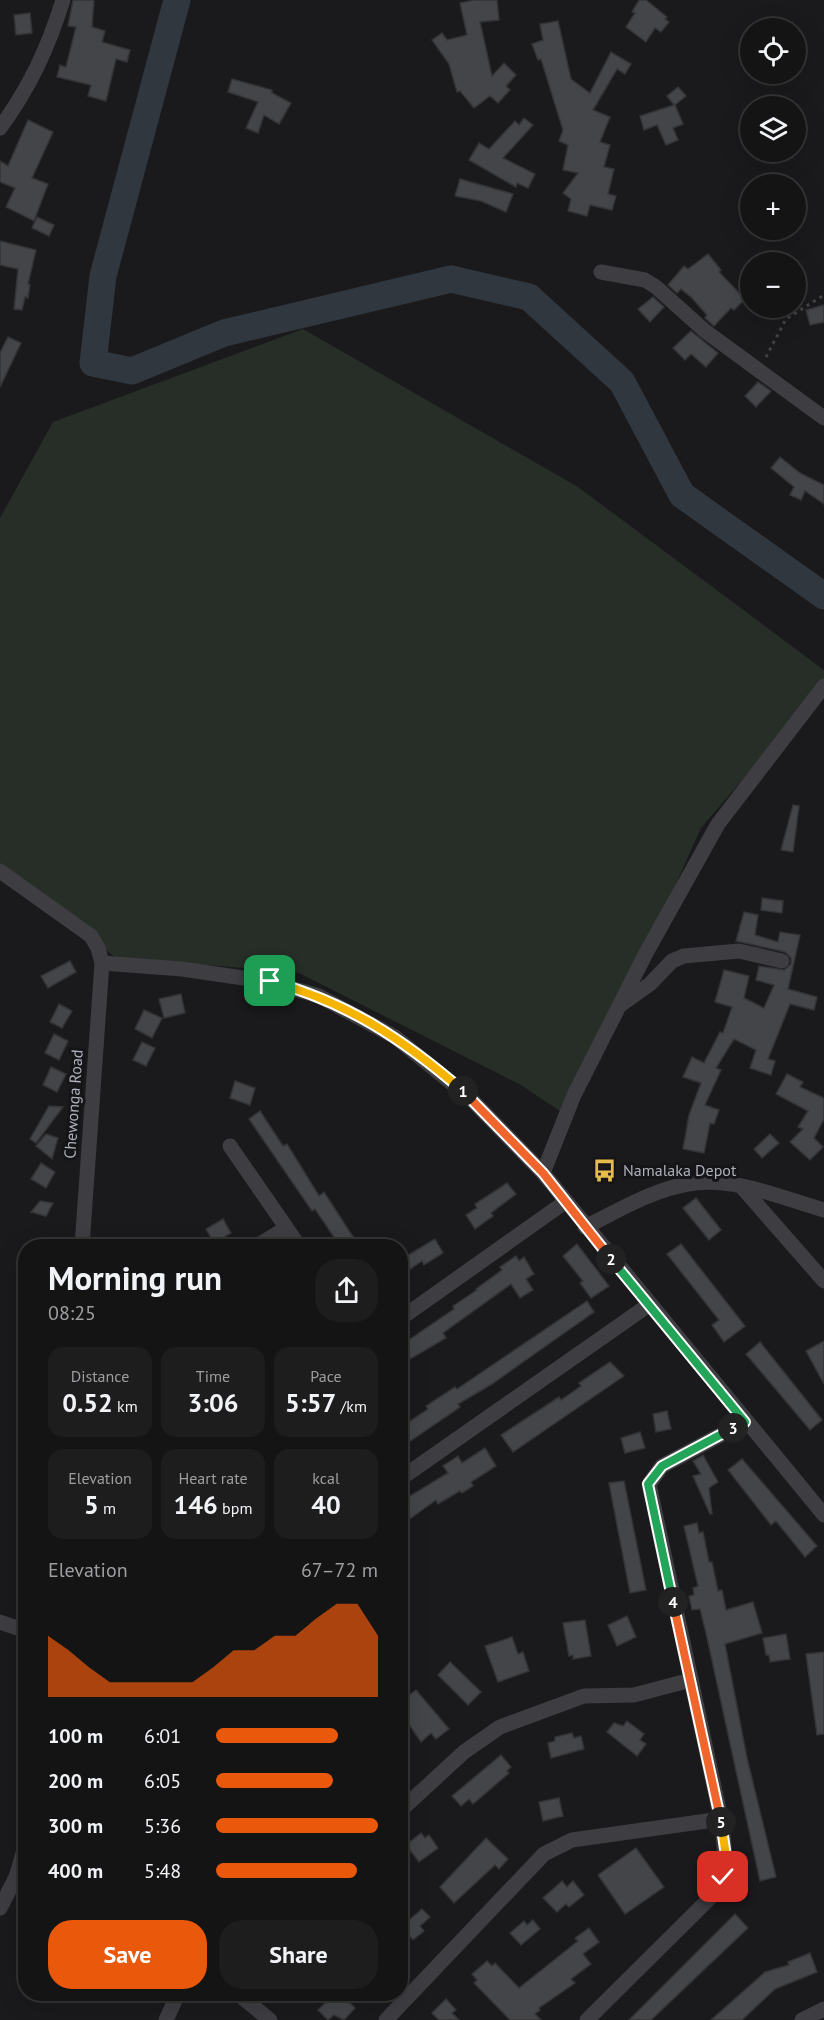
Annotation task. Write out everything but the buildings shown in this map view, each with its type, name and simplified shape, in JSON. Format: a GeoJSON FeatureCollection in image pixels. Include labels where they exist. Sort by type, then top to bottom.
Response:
{"type":"FeatureCollection","features":[{"type":"Feature","properties":{"kind":"street"},"geometry":{"type":"LineString","coordinates":[[0,128],[48,49],[63,0]]}},
{"type":"Feature","properties":{"kind":"street"},"geometry":{"type":"LineString","coordinates":[[601,272],[645,280],[656,287],[705,331],[824,417]]}},
{"type":"Feature","properties":{"kind":"street"},"geometry":{"type":"LineString","coordinates":[[543,1173],[574,1095],[619,1006],[718,824],[824,686]]}},
{"type":"Feature","properties":{"kind":"street"},"geometry":{"type":"LineString","coordinates":[[0,871],[91,936],[98,948],[102,963],[182,969],[270,981],[319,996],[345,1007],[395,1037],[452,1082],[543,1173],[745,1422],[824,1515]]}},
{"type":"Feature","properties":{"kind":"street"},"geometry":{"type":"LineString","coordinates":[[619,1006],[650,984],[672,961],[684,956],[739,951],[782,961]]}},
{"type":"Feature","properties":{"kind":"street","name":"Chewonga Road"},"geometry":{"type":"LineString","coordinates":[[82,1239],[102,963]]}},
{"type":"Feature","properties":{"kind":"street"},"geometry":{"type":"LineString","coordinates":[[230,1146],[294,1239]]}},
{"type":"Feature","properties":{"kind":"street"},"geometry":{"type":"LineString","coordinates":[[585,1227],[676,1186],[705,1182],[741,1186],[824,1210]]}},
{"type":"Feature","properties":{"kind":"street"},"geometry":{"type":"LineString","coordinates":[[741,1186],[824,1281]]}},
{"type":"Feature","properties":{"kind":"street"},"geometry":{"type":"LineString","coordinates":[[408,1313],[565,1202]]}},
{"type":"Feature","properties":{"kind":"street"},"geometry":{"type":"LineString","coordinates":[[268,1239],[286,1228]]}},
{"type":"Feature","properties":{"kind":"street"},"geometry":{"type":"LineString","coordinates":[[408,1473],[650,1304]]}},
{"type":"Feature","properties":{"kind":"street"},"geometry":{"type":"LineString","coordinates":[[587,2020],[713,1896],[723,1877],[726,1856],[721,1819],[648,1484],[662,1466],[745,1422]]}},
{"type":"Feature","properties":{"kind":"street"},"geometry":{"type":"LineString","coordinates":[[0,1622],[18,1628]]}},
{"type":"Feature","properties":{"kind":"street"},"geometry":{"type":"LineString","coordinates":[[408,1804],[464,1752],[500,1727],[584,1696],[634,1695],[691,1680]]}},
{"type":"Feature","properties":{"kind":"street"},"geometry":{"type":"LineString","coordinates":[[408,1997],[544,1854],[556,1847],[572,1840],[721,1819]]}},
{"type":"Feature","properties":{"kind":"street"},"geometry":{"type":"LineString","coordinates":[[0,1908],[18,1883]]}},
{"type":"Feature","properties":{"kind":"street"},"geometry":{"type":"LineString","coordinates":[[166,2020],[175,2001]]}},
{"type":"Feature","properties":{"kind":"street"},"geometry":{"type":"LineString","coordinates":[[247,2001],[270,2020]]}},
{"type":"Feature","properties":{"kind":"street"},"geometry":{"type":"LineString","coordinates":[[386,2020],[404,2001]]}},
{"type":"Feature","properties":{"kind":"street"},"geometry":{"type":"LineString","coordinates":[[802,2020],[824,2009]]}},
{"type":"Feature","properties":{"kind":"path"},"geometry":{"type":"LineString","coordinates":[[759,370],[786,319],[824,295]]}},
{"type":"Feature","properties":{"kind":"shaded area"},"geometry":{"type":"Polygon","coordinates":[[[303,329],[578,487],[824,670],[824,685],[701,828],[570,1118],[521,1085],[299,973],[115,957],[0,870],[0,518],[53,422],[303,329]]]}},
{"type":"Feature","properties":{"kind":"waterway"},"geometry":{"type":"LineString","coordinates":[[177,0],[103,276],[93,363],[132,371],[224,333],[451,279],[529,297],[622,382],[682,495],[824,596]]}},
{"type":"Feature","properties":{"kind":"place","name":"Namalaka Depot"},"geometry":{"type":"Point","coordinates":[605,1170]}},
{"type":"Feature","properties":{"kind":"route"},"geometry":{"type":"LineString","coordinates":[[270,981],[319,996],[368,1020],[395,1037],[470,1098],[543,1173],[745,1422],[662,1466],[648,1484],[721,1819],[726,1856],[723,1877]]}}]}
